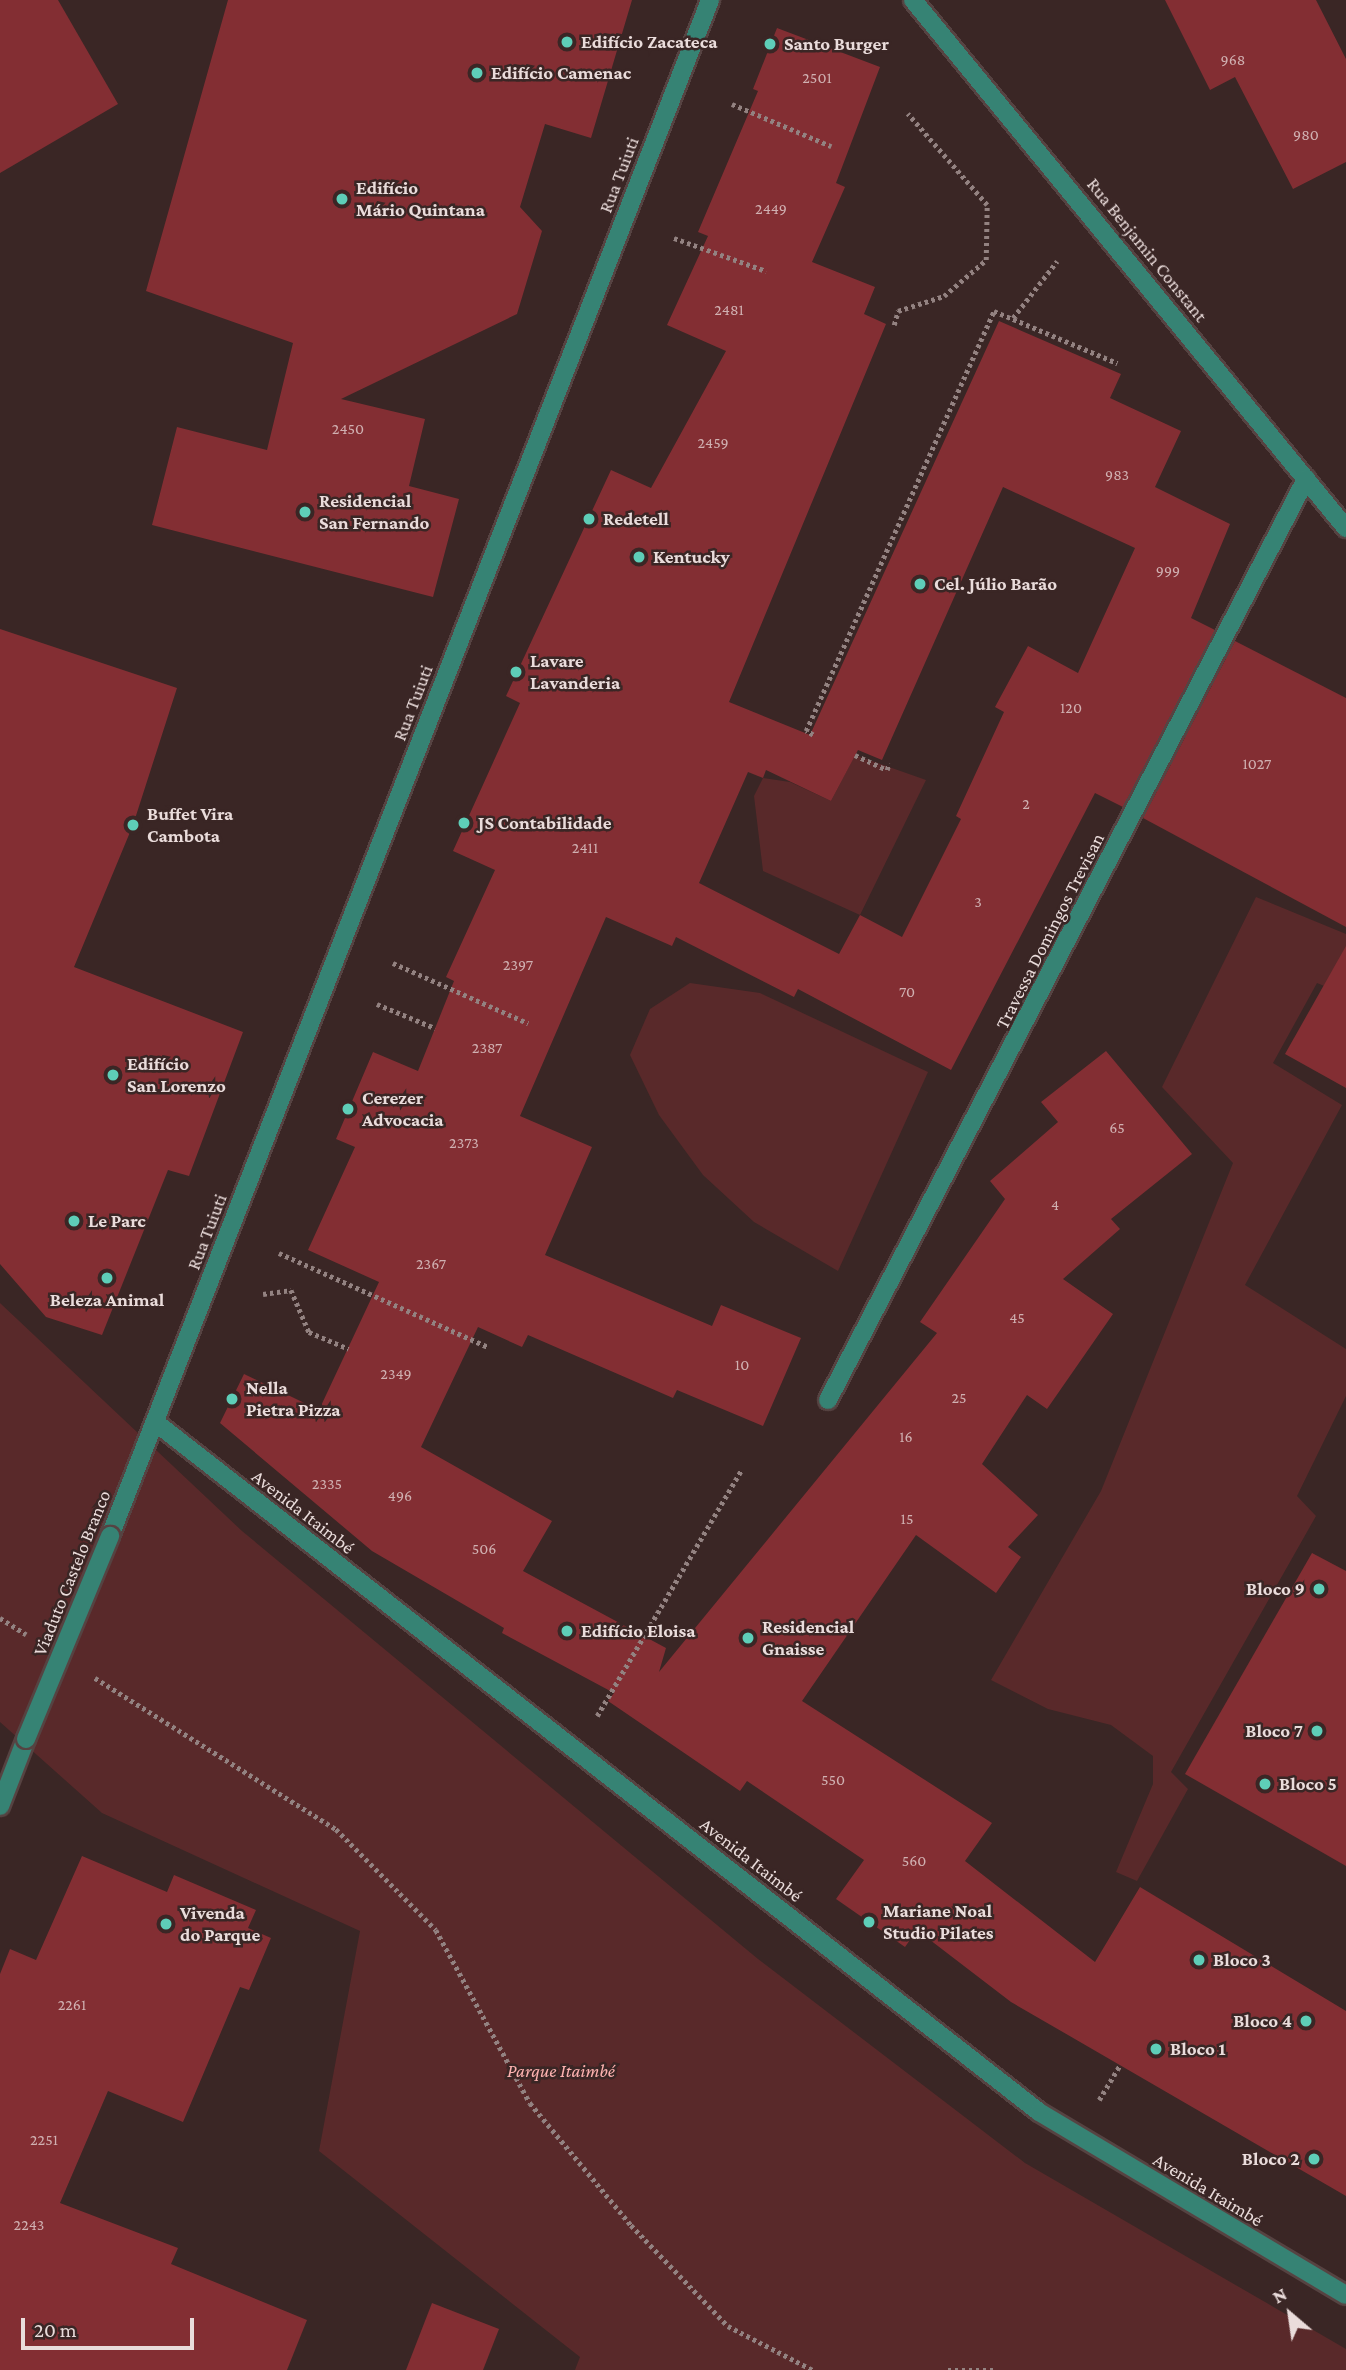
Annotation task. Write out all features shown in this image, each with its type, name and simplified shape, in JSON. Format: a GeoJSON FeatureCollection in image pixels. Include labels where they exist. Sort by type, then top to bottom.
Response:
{"type":"FeatureCollection","features":[{"type":"Feature","properties":{"kind":"street","name":"Rua Tuiuti"},"geometry":{"type":"LineString","coordinates":[[155,1422],[710,0]]}},
{"type":"Feature","properties":{"kind":"street","name":"Rua Benjamin Constant"},"geometry":{"type":"LineString","coordinates":[[913,0],[1346,528]]}},
{"type":"Feature","properties":{"kind":"street","name":"Travessa Domingos Trevisan"},"geometry":{"type":"LineString","coordinates":[[828,1400],[1306,479]]}},
{"type":"Feature","properties":{"kind":"street","name":"Viaduto Castelo Branco"},"geometry":{"type":"LineString","coordinates":[[0,1806],[155,1422]]}},
{"type":"Feature","properties":{"kind":"street","name":"Avenida Itaimbé"},"geometry":{"type":"LineString","coordinates":[[155,1422],[1039,2112],[1346,2294]]}},
{"type":"Feature","properties":{"kind":"path"},"geometry":{"type":"LineString","coordinates":[[732,104],[831,146]]}},
{"type":"Feature","properties":{"kind":"path"},"geometry":{"type":"LineString","coordinates":[[894,325],[898,311],[944,296],[986,260],[987,205],[908,114]]}},
{"type":"Feature","properties":{"kind":"path"},"geometry":{"type":"LineString","coordinates":[[674,239],[766,271]]}},
{"type":"Feature","properties":{"kind":"path"},"geometry":{"type":"LineString","coordinates":[[1013,318],[1057,261]]}},
{"type":"Feature","properties":{"kind":"path"},"geometry":{"type":"LineString","coordinates":[[813,735],[806,731],[994,311],[1117,363]]}},
{"type":"Feature","properties":{"kind":"path"},"geometry":{"type":"LineString","coordinates":[[855,755],[887,769],[889,763]]}},
{"type":"Feature","properties":{"kind":"path"},"geometry":{"type":"LineString","coordinates":[[393,963],[528,1023]]}},
{"type":"Feature","properties":{"kind":"path"},"geometry":{"type":"LineString","coordinates":[[377,1004],[435,1027]]}},
{"type":"Feature","properties":{"kind":"path"},"geometry":{"type":"LineString","coordinates":[[279,1253],[488,1347]]}},
{"type":"Feature","properties":{"kind":"path"},"geometry":{"type":"LineString","coordinates":[[263,1294],[291,1290],[309,1332],[349,1349]]}},
{"type":"Feature","properties":{"kind":"path"},"geometry":{"type":"LineString","coordinates":[[577,1751],[742,1469]]}},
{"type":"Feature","properties":{"kind":"path"},"geometry":{"type":"LineString","coordinates":[[0,1618],[34,1639]]}},
{"type":"Feature","properties":{"kind":"path"},"geometry":{"type":"LineString","coordinates":[[91,1675],[336,1829],[436,1930],[530,2104],[631,2225],[728,2326],[813,2370]]}},
{"type":"Feature","properties":{"kind":"path"},"geometry":{"type":"LineString","coordinates":[[1099,2101],[1120,2065]]}},
{"type":"Feature","properties":{"kind":"path"},"geometry":{"type":"LineString","coordinates":[[948,2370],[997,2370]]}},
{"type":"Feature","properties":{"kind":"green space"},"geometry":{"type":"Polygon","coordinates":[[[855,755],[926,780],[860,915],[763,871],[754,796],[763,778],[790,782],[831,801],[855,755]]]}},
{"type":"Feature","properties":{"kind":"green space"},"geometry":{"type":"Polygon","coordinates":[[[1256,897],[1346,934],[1346,995],[1317,983],[1273,1063],[1342,1105],[1245,1285],[1346,1349],[1346,1396],[1297,1496],[1316,1516],[1171,1772],[1188,1789],[1137,1881],[1116,1872],[1153,1784],[1153,1756],[1111,1725],[1048,1709],[991,1680],[1101,1491],[1233,1163],[1162,1087],[1256,897]]]}},
{"type":"Feature","properties":{"kind":"green space"},"geometry":{"type":"Polygon","coordinates":[[[690,983],[760,993],[928,1072],[838,1271],[754,1222],[703,1175],[659,1115],[630,1055],[650,1009],[690,983]]]}},
{"type":"Feature","properties":{"kind":"green space","name":"Parque Itaimbé"},"geometry":{"type":"Polygon","coordinates":[[[0,1303],[242,1531],[758,1959],[1025,2163],[1346,2349],[1346,2370],[575,2370],[580,2357],[319,2151],[360,1931],[102,1813],[0,1722],[0,1303]]]}},
{"type":"Feature","properties":{"kind":"building"},"geometry":{"type":"Polygon","coordinates":[[[0,0],[58,0],[118,104],[0,173],[0,0]]]}},
{"type":"Feature","properties":{"kind":"building"},"geometry":{"type":"Polygon","coordinates":[[[228,0],[632,0],[591,138],[545,124],[520,207],[542,231],[517,314],[341,399],[425,419],[409,486],[459,499],[433,597],[152,525],[177,427],[267,450],[293,343],[146,291],[228,0]]]}},
{"type":"Feature","properties":{"kind":"building"},"geometry":{"type":"Polygon","coordinates":[[[1165,0],[1316,0],[1346,59],[1346,162],[1293,189],[1235,77],[1210,90],[1165,0]]]}},
{"type":"Feature","properties":{"kind":"building"},"geometry":{"type":"Polygon","coordinates":[[[777,28],[880,67],[836,183],[845,187],[812,262],[875,287],[864,314],[886,324],[729,702],[810,735],[999,321],[1121,374],[1110,398],[1181,431],[1155,487],[1230,524],[1191,618],[1215,630],[1123,807],[1095,793],[951,1070],[798,989],[794,997],[676,937],[672,946],[606,917],[520,1116],[592,1147],[545,1255],[712,1326],[721,1305],[801,1338],[763,1426],[677,1390],[673,1398],[528,1335],[522,1347],[478,1327],[421,1447],[552,1521],[523,1571],[666,1648],[659,1672],[937,1333],[920,1322],[1005,1199],[990,1181],[1058,1122],[1041,1102],[1106,1051],[1192,1154],[1111,1219],[1120,1229],[1063,1279],[1113,1314],[1047,1409],[1027,1395],[982,1464],[1038,1515],[1008,1547],[1021,1557],[996,1593],[916,1535],[802,1701],[992,1823],[965,1861],[1095,1962],[1140,1887],[1346,2011],[1346,2196],[1011,2002],[917,1930],[905,1947],[836,1899],[864,1860],[747,1781],[740,1791],[608,1701],[614,1693],[502,1633],[504,1628],[372,1551],[220,1423],[244,1374],[319,1410],[379,1282],[308,1250],[355,1147],[336,1139],[373,1052],[418,1071],[454,981],[446,977],[495,870],[453,851],[520,703],[506,696],[611,470],[651,488],[726,351],[667,325],[708,236],[698,232],[758,91],[753,89],[777,28]],[[1003,487],[882,760],[858,750],[831,801],[766,770],[763,778],[748,772],[699,883],[839,954],[860,915],[902,937],[961,819],[956,816],[1004,712],[995,707],[1028,646],[1078,673],[1135,548],[1003,487]]]}},
{"type":"Feature","properties":{"kind":"building"},"geometry":{"type":"Polygon","coordinates":[[[0,629],[177,688],[133,825],[74,967],[243,1032],[189,1176],[168,1170],[102,1335],[46,1317],[0,1264],[0,629]]]}},
{"type":"Feature","properties":{"kind":"building"},"geometry":{"type":"Polygon","coordinates":[[[1235,641],[1346,698],[1346,927],[1143,818],[1235,641]]]}},
{"type":"Feature","properties":{"kind":"building"},"geometry":{"type":"Polygon","coordinates":[[[1346,946],[1346,1088],[1285,1054],[1346,946]]]}},
{"type":"Feature","properties":{"kind":"building"},"geometry":{"type":"Polygon","coordinates":[[[1312,1553],[1346,1571],[1346,1866],[1185,1774],[1312,1553]]]}},
{"type":"Feature","properties":{"kind":"building"},"geometry":{"type":"Polygon","coordinates":[[[82,1856],[167,1892],[174,1875],[256,1910],[248,1928],[271,1938],[249,1990],[240,1987],[183,2122],[108,2091],[60,2203],[178,2248],[171,2264],[307,2320],[287,2370],[0,2370],[0,1974],[10,1949],[36,1960],[82,1856]]]}},
{"type":"Feature","properties":{"kind":"building"},"geometry":{"type":"Polygon","coordinates":[[[432,2303],[499,2329],[483,2370],[406,2370],[432,2303]]]}},
{"type":"Feature","properties":{"kind":"place","name":"Edifício Zacateca"},"geometry":{"type":"Point","coordinates":[567,42]}},
{"type":"Feature","properties":{"kind":"place","name":"Santo Burger"},"geometry":{"type":"Point","coordinates":[770,44]}},
{"type":"Feature","properties":{"kind":"place","name":"Edifício Camenac"},"geometry":{"type":"Point","coordinates":[477,73]}},
{"type":"Feature","properties":{"kind":"place","name":"Edifício Mário Quintana"},"geometry":{"type":"Point","coordinates":[342,199]}},
{"type":"Feature","properties":{"kind":"place","name":"Residencial San Fernando"},"geometry":{"type":"Point","coordinates":[305,512]}},
{"type":"Feature","properties":{"kind":"place","name":"Redetell"},"geometry":{"type":"Point","coordinates":[589,519]}},
{"type":"Feature","properties":{"kind":"place","name":"Kentucky"},"geometry":{"type":"Point","coordinates":[639,557]}},
{"type":"Feature","properties":{"kind":"place","name":"Cel. Júlio Barão"},"geometry":{"type":"Point","coordinates":[920,584]}},
{"type":"Feature","properties":{"kind":"place","name":"Lavare Lavanderia"},"geometry":{"type":"Point","coordinates":[516,672]}},
{"type":"Feature","properties":{"kind":"place","name":"JS Contabilidade"},"geometry":{"type":"Point","coordinates":[464,823]}},
{"type":"Feature","properties":{"kind":"place","name":"Buffet Vira Cambota"},"geometry":{"type":"Point","coordinates":[133,825]}},
{"type":"Feature","properties":{"kind":"place","name":"Edifício San Lorenzo"},"geometry":{"type":"Point","coordinates":[113,1075]}},
{"type":"Feature","properties":{"kind":"place","name":"Cerezer Advocacia"},"geometry":{"type":"Point","coordinates":[348,1109]}},
{"type":"Feature","properties":{"kind":"place","name":"Le Parc"},"geometry":{"type":"Point","coordinates":[74,1221]}},
{"type":"Feature","properties":{"kind":"place","name":"Beleza Animal"},"geometry":{"type":"Point","coordinates":[107,1278]}},
{"type":"Feature","properties":{"kind":"place","name":"Nella Pietra Pizza"},"geometry":{"type":"Point","coordinates":[232,1399]}},
{"type":"Feature","properties":{"kind":"place","name":"Bloco 9"},"geometry":{"type":"Point","coordinates":[1319,1589]}},
{"type":"Feature","properties":{"kind":"place","name":"Edifício Eloisa"},"geometry":{"type":"Point","coordinates":[567,1631]}},
{"type":"Feature","properties":{"kind":"place","name":"Residencial Gnaisse"},"geometry":{"type":"Point","coordinates":[748,1638]}},
{"type":"Feature","properties":{"kind":"place","name":"Bloco 7"},"geometry":{"type":"Point","coordinates":[1317,1731]}},
{"type":"Feature","properties":{"kind":"place","name":"Bloco 5"},"geometry":{"type":"Point","coordinates":[1265,1784]}},
{"type":"Feature","properties":{"kind":"place","name":"Mariane Noal Studio Pilates"},"geometry":{"type":"Point","coordinates":[869,1922]}},
{"type":"Feature","properties":{"kind":"place","name":"Vivenda do Parque"},"geometry":{"type":"Point","coordinates":[166,1924]}},
{"type":"Feature","properties":{"kind":"place","name":"Bloco 3"},"geometry":{"type":"Point","coordinates":[1199,1960]}},
{"type":"Feature","properties":{"kind":"place","name":"Bloco 4"},"geometry":{"type":"Point","coordinates":[1306,2021]}},
{"type":"Feature","properties":{"kind":"place","name":"Bloco 1"},"geometry":{"type":"Point","coordinates":[1156,2049]}},
{"type":"Feature","properties":{"kind":"place","name":"Bloco 2"},"geometry":{"type":"Point","coordinates":[1314,2159]}}]}
